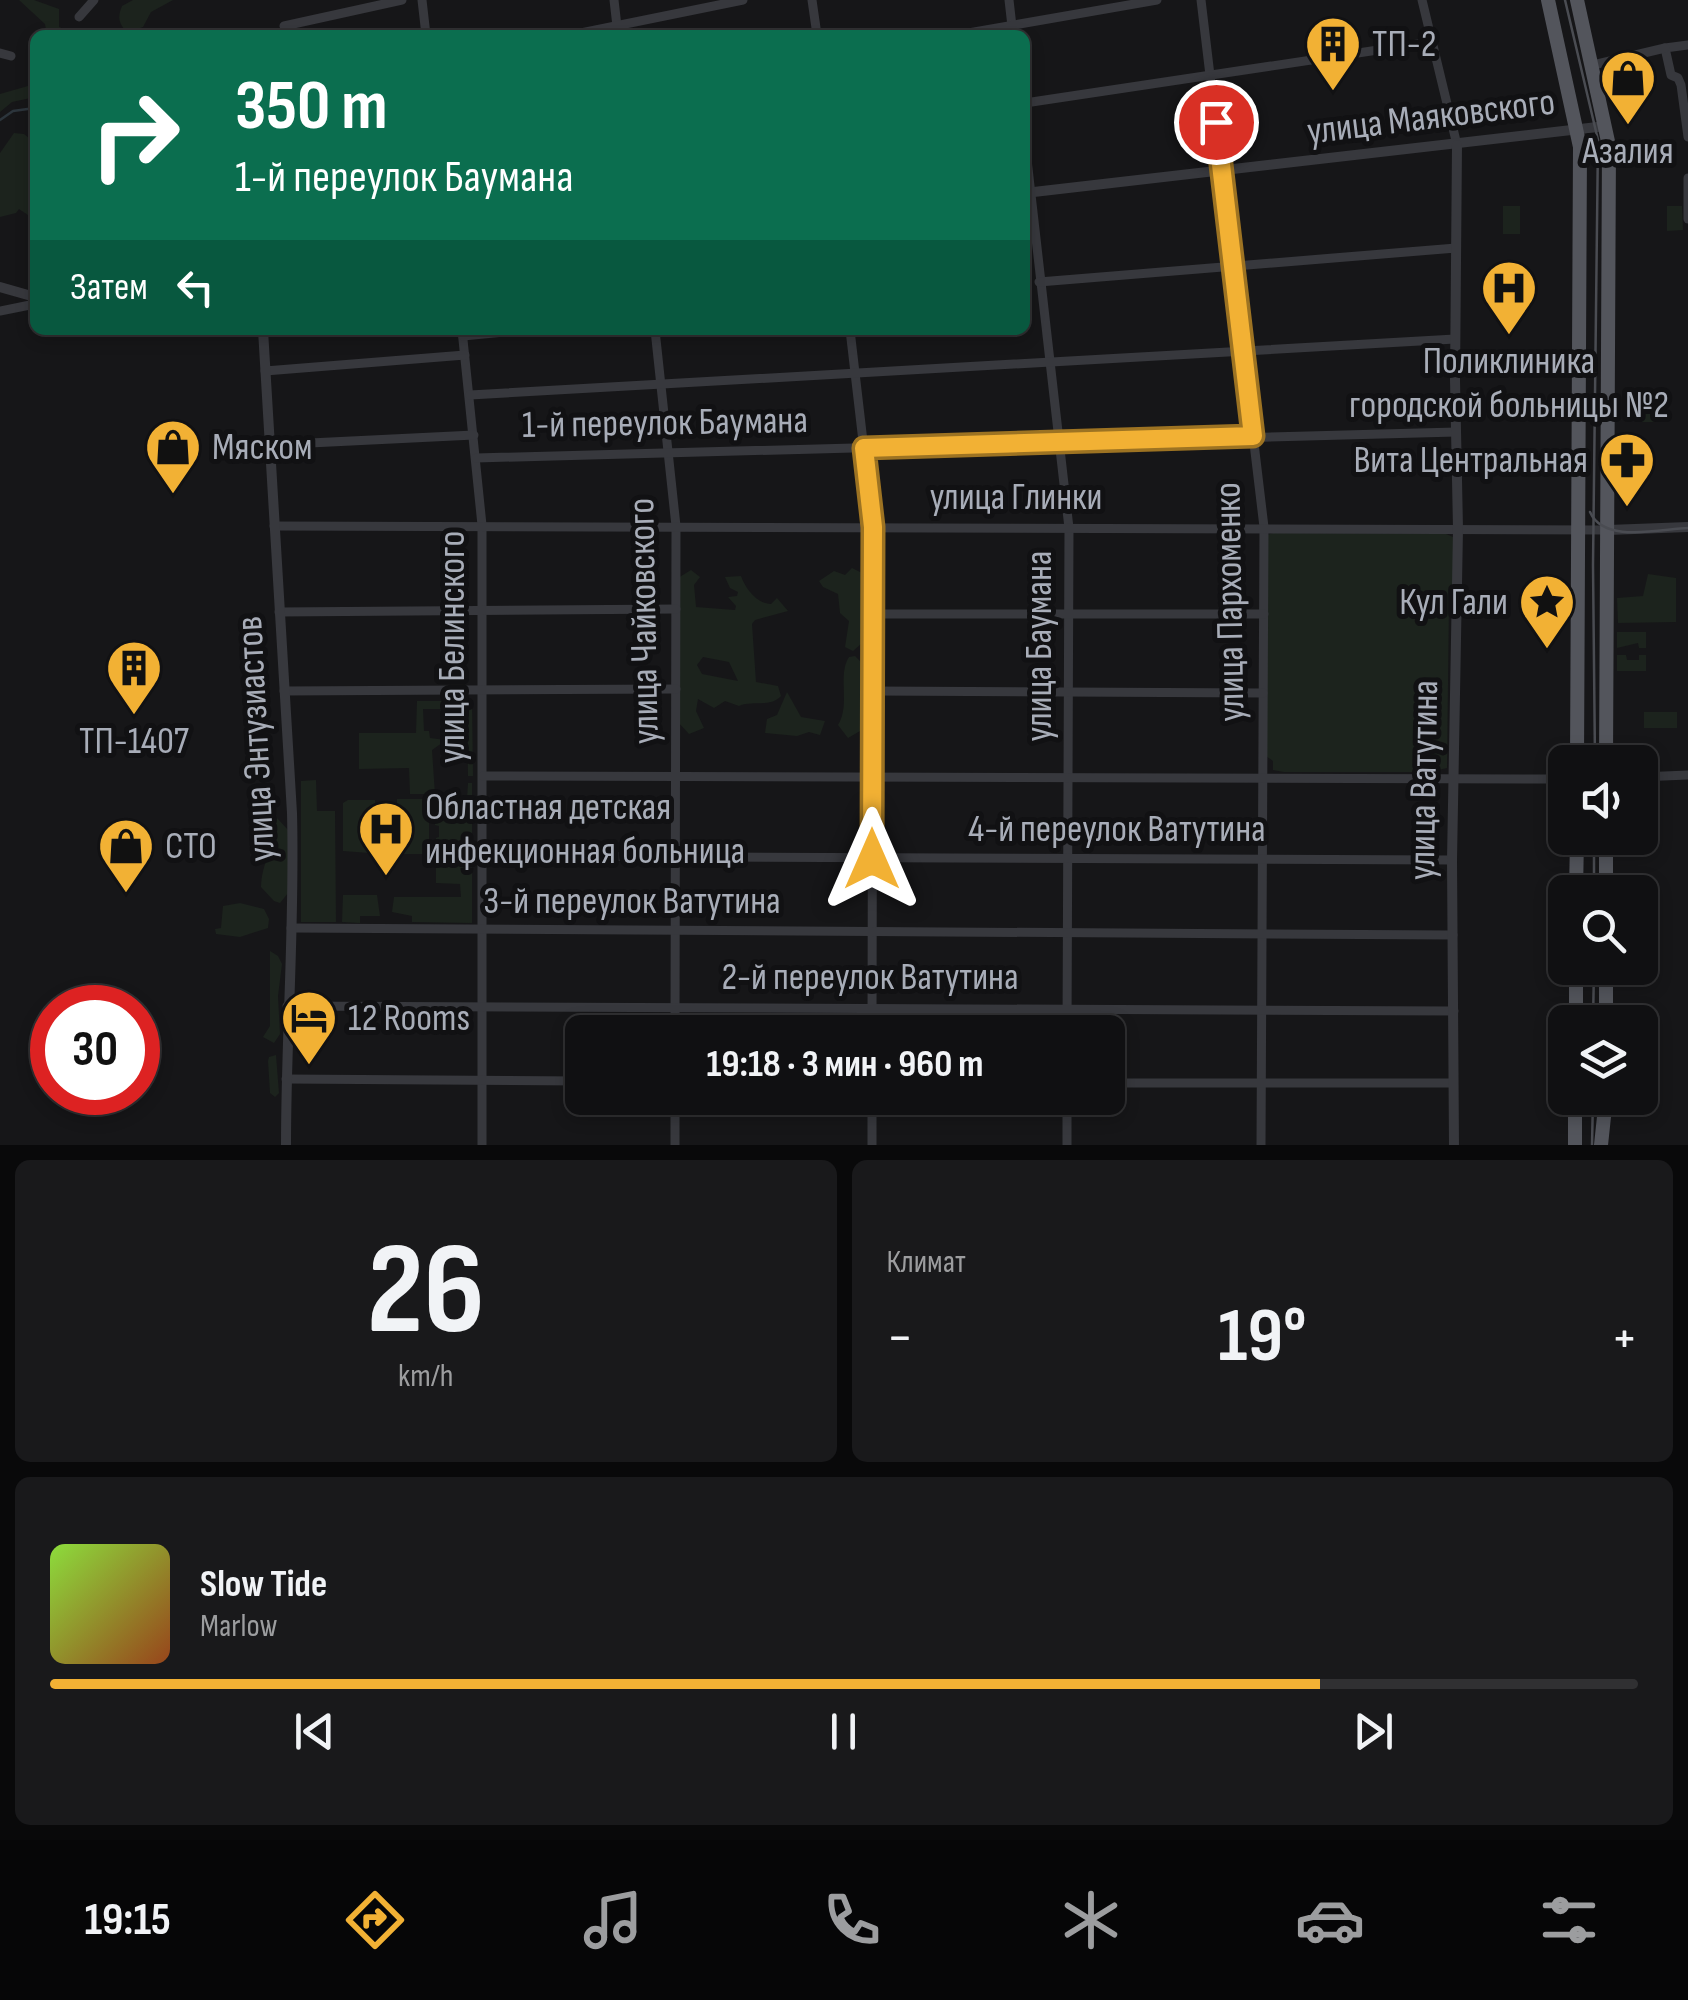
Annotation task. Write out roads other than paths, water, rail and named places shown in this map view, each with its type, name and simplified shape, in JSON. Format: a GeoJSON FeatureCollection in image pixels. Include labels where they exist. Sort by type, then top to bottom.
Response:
{"type":"FeatureCollection","features":[{"type":"Feature","properties":{"kind":"main road"},"geometry":{"type":"LineString","coordinates":[[1548,0],[1578,130],[1577,745]]}},
{"type":"Feature","properties":{"kind":"main road"},"geometry":{"type":"LineString","coordinates":[[1577,0],[1606,126],[1609,200],[1606,745]]}},
{"type":"Feature","properties":{"kind":"main road"},"geometry":{"type":"LineString","coordinates":[[1575,1115],[1575,1145]]}},
{"type":"Feature","properties":{"kind":"main road"},"geometry":{"type":"LineString","coordinates":[[1601,1145],[1604,1115]]}},
{"type":"Feature","properties":{"kind":"street"},"geometry":{"type":"LineString","coordinates":[[80,17],[94,0]]}},
{"type":"Feature","properties":{"kind":"street"},"geometry":{"type":"LineString","coordinates":[[284,26],[402,0]]}},
{"type":"Feature","properties":{"kind":"street"},"geometry":{"type":"LineString","coordinates":[[422,0],[425,30]]}},
{"type":"Feature","properties":{"kind":"street"},"geometry":{"type":"LineString","coordinates":[[614,0],[617,30]]}},
{"type":"Feature","properties":{"kind":"street"},"geometry":{"type":"LineString","coordinates":[[621,30],[743,0]]}},
{"type":"Feature","properties":{"kind":"street"},"geometry":{"type":"LineString","coordinates":[[812,0],[816,30]]}},
{"type":"Feature","properties":{"kind":"street"},"geometry":{"type":"LineString","coordinates":[[1009,0],[1013,30],[1157,0]]}},
{"type":"Feature","properties":{"kind":"street","name":"улица Пархоменко"},"geometry":{"type":"LineString","coordinates":[[1202,0],[1264,527],[1261,1145]]}},
{"type":"Feature","properties":{"kind":"street","name":"улица Ватутина"},"geometry":{"type":"LineString","coordinates":[[1422,0],[1457,145],[1454,1145]]}},
{"type":"Feature","properties":{"kind":"street"},"geometry":{"type":"LineString","coordinates":[[1030,102],[1431,42]]}},
{"type":"Feature","properties":{"kind":"street"},"geometry":{"type":"LineString","coordinates":[[1592,65],[1688,44]]}},
{"type":"Feature","properties":{"kind":"street"},"geometry":{"type":"LineString","coordinates":[[1666,48],[1671,75],[1678,78],[1681,86],[1688,137]]}},
{"type":"Feature","properties":{"kind":"street"},"geometry":{"type":"LineString","coordinates":[[0,53],[12,56]]}},
{"type":"Feature","properties":{"kind":"street","name":"улица Маяковского"},"geometry":{"type":"LineString","coordinates":[[1030,193],[1606,126]]}},
{"type":"Feature","properties":{"kind":"street"},"geometry":{"type":"LineString","coordinates":[[1688,178],[1688,219]]}},
{"type":"Feature","properties":{"kind":"street","name":"улица Баумана"},"geometry":{"type":"LineString","coordinates":[[1030,210],[1069,528],[1068,1015]]}},
{"type":"Feature","properties":{"kind":"street"},"geometry":{"type":"LineString","coordinates":[[1030,274],[1038,277],[1233,266],[1456,248]]}},
{"type":"Feature","properties":{"kind":"street"},"geometry":{"type":"LineString","coordinates":[[0,287],[30,298]]}},
{"type":"Feature","properties":{"kind":"street"},"geometry":{"type":"LineString","coordinates":[[0,311],[30,302]]}},
{"type":"Feature","properties":{"kind":"street","name":"улица Энтузиастов"},"geometry":{"type":"LineString","coordinates":[[262,335],[292,813],[286,1145]]}},
{"type":"Feature","properties":{"kind":"street","name":"улица Белинского"},"geometry":{"type":"LineString","coordinates":[[462,335],[482,525],[482,1145]]}},
{"type":"Feature","properties":{"kind":"street","name":"улица Чайковского"},"geometry":{"type":"LineString","coordinates":[[656,335],[676,526],[675,1015]]}},
{"type":"Feature","properties":{"kind":"street"},"geometry":{"type":"LineString","coordinates":[[851,335],[873,527],[872,1015]]}},
{"type":"Feature","properties":{"kind":"street"},"geometry":{"type":"LineString","coordinates":[[470,396],[1455,339]]}},
{"type":"Feature","properties":{"kind":"street"},"geometry":{"type":"LineString","coordinates":[[265,371],[465,355]]}},
{"type":"Feature","properties":{"kind":"street","name":"1-й переулок Баумана"},"geometry":{"type":"LineString","coordinates":[[476,458],[1456,432]]}},
{"type":"Feature","properties":{"kind":"street"},"geometry":{"type":"LineString","coordinates":[[269,445],[474,436]]}},
{"type":"Feature","properties":{"kind":"street","name":"улица Глинки"},"geometry":{"type":"LineString","coordinates":[[274,526],[1608,530]]}},
{"type":"Feature","properties":{"kind":"street"},"geometry":{"type":"LineString","coordinates":[[1608,530],[1688,527]]}},
{"type":"Feature","properties":{"kind":"street"},"geometry":{"type":"LineString","coordinates":[[279,612],[676,610]]}},
{"type":"Feature","properties":{"kind":"street"},"geometry":{"type":"LineString","coordinates":[[873,614],[1264,614]]}},
{"type":"Feature","properties":{"kind":"street"},"geometry":{"type":"LineString","coordinates":[[284,691],[676,690]]}},
{"type":"Feature","properties":{"kind":"street"},"geometry":{"type":"LineString","coordinates":[[873,691],[1263,692]]}},
{"type":"Feature","properties":{"kind":"street"},"geometry":{"type":"LineString","coordinates":[[1658,776],[1688,775]]}},
{"type":"Feature","properties":{"kind":"street"},"geometry":{"type":"LineString","coordinates":[[482,776],[1548,779]]}},
{"type":"Feature","properties":{"kind":"street","name":"4-й переулок Ватутина"},"geometry":{"type":"LineString","coordinates":[[482,856],[1452,860]]}},
{"type":"Feature","properties":{"kind":"street","name":"3-й переулок Ватутина"},"geometry":{"type":"LineString","coordinates":[[291,928],[1452,935]]}},
{"type":"Feature","properties":{"kind":"street","name":"2-й переулок Ватутина"},"geometry":{"type":"LineString","coordinates":[[287,1006],[872,1006],[1454,1012]]}},
{"type":"Feature","properties":{"kind":"street"},"geometry":{"type":"LineString","coordinates":[[286,1079],[565,1081]]}},
{"type":"Feature","properties":{"kind":"street"},"geometry":{"type":"LineString","coordinates":[[1125,1083],[1453,1083]]}},
{"type":"Feature","properties":{"kind":"street"},"geometry":{"type":"LineString","coordinates":[[675,1115],[675,1145]]}},
{"type":"Feature","properties":{"kind":"street"},"geometry":{"type":"LineString","coordinates":[[872,1115],[872,1145]]}},
{"type":"Feature","properties":{"kind":"street"},"geometry":{"type":"LineString","coordinates":[[1067,1115],[1067,1145]]}},
{"type":"Feature","properties":{"kind":"waterway"},"geometry":{"type":"LineString","coordinates":[[0,120],[13,111],[30,109]]}},
{"type":"Feature","properties":{"kind":"tram line"},"geometry":{"type":"LineString","coordinates":[[1565,0],[1598,140],[1595,745]]}},
{"type":"Feature","properties":{"kind":"tram line"},"geometry":{"type":"LineString","coordinates":[[1590,512],[1597,522],[1620,531],[1688,528]]}},
{"type":"Feature","properties":{"kind":"tram line"},"geometry":{"type":"LineString","coordinates":[[1594,855],[1594,875]]}},
{"type":"Feature","properties":{"kind":"tram line"},"geometry":{"type":"LineString","coordinates":[[1593,1005],[1594,985]]}},
{"type":"Feature","properties":{"kind":"tram line"},"geometry":{"type":"LineString","coordinates":[[1592,1145],[1593,1115]]}},
{"type":"Feature","properties":{"kind":"place","name":"ТП-2"},"geometry":{"type":"Point","coordinates":[1333,93]}},
{"type":"Feature","properties":{"kind":"place","name":"Азалия"},"geometry":{"type":"Point","coordinates":[1628,127]}},
{"type":"Feature","properties":{"kind":"place","name":"Поликлиника городской больницы №2"},"geometry":{"type":"Point","coordinates":[1509,337]}},
{"type":"Feature","properties":{"kind":"place","name":"Мяском"},"geometry":{"type":"Point","coordinates":[173,496]}},
{"type":"Feature","properties":{"kind":"place","name":"Вита Центральная"},"geometry":{"type":"Point","coordinates":[1627,509]}},
{"type":"Feature","properties":{"kind":"place","name":"Кул Гали"},"geometry":{"type":"Point","coordinates":[1547,651]}},
{"type":"Feature","properties":{"kind":"place","name":"ТП-1407"},"geometry":{"type":"Point","coordinates":[134,717]}},
{"type":"Feature","properties":{"kind":"place","name":"Областная детская инфекционная больница"},"geometry":{"type":"Point","coordinates":[386,878]}},
{"type":"Feature","properties":{"kind":"place","name":"СТО"},"geometry":{"type":"Point","coordinates":[126,895]}},
{"type":"Feature","properties":{"kind":"place","name":"12 Rooms"},"geometry":{"type":"Point","coordinates":[309,1067]}}]}
